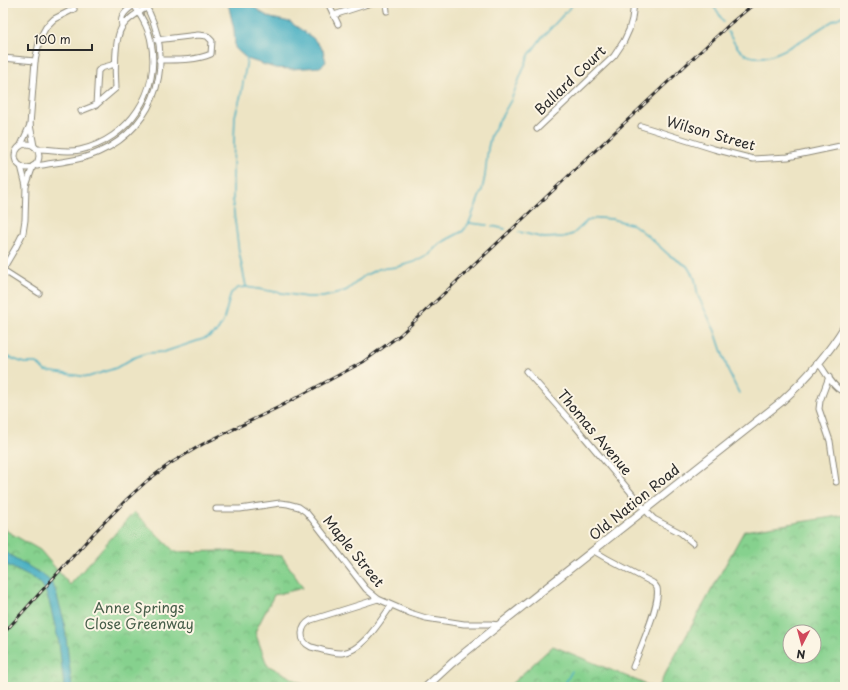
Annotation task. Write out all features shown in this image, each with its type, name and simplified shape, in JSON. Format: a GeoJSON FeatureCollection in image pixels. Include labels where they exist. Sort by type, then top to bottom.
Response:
{"type":"FeatureCollection","features":[{"type":"Feature","properties":{"kind":"main road","name":"Old Nation Road"},"geometry":{"type":"LineString","coordinates":[[426,687],[452,663],[499,625],[781,402],[804,381],[819,364],[845,326]]}},
{"type":"Feature","properties":{"kind":"street"},"geometry":{"type":"LineString","coordinates":[[122,26],[146,6],[154,3]]}},
{"type":"Feature","properties":{"kind":"street"},"geometry":{"type":"LineString","coordinates":[[328,3],[338,24]]}},
{"type":"Feature","properties":{"kind":"street"},"geometry":{"type":"LineString","coordinates":[[334,14],[371,3]]}},
{"type":"Feature","properties":{"kind":"street"},"geometry":{"type":"LineString","coordinates":[[386,3],[388,11]]}},
{"type":"Feature","properties":{"kind":"street","name":"Ballard Court"},"geometry":{"type":"LineString","coordinates":[[537,129],[614,56],[629,30],[634,3]]}},
{"type":"Feature","properties":{"kind":"street"},"geometry":{"type":"LineString","coordinates":[[21,145],[28,144],[36,147],[66,152],[80,150],[97,145],[113,137],[138,111],[147,94],[154,60],[151,40],[145,22],[135,4],[122,16],[122,26],[115,64],[116,88],[96,105],[81,111]]}},
{"type":"Feature","properties":{"kind":"street"},"geometry":{"type":"LineString","coordinates":[[30,125],[15,155],[17,163],[28,168],[86,157],[100,152],[122,139],[144,115],[154,96],[161,60],[158,39],[146,6]]}},
{"type":"Feature","properties":{"kind":"street"},"geometry":{"type":"LineString","coordinates":[[26,186],[34,166],[40,157],[30,125],[35,61],[40,38],[46,27],[54,19],[74,9]]}},
{"type":"Feature","properties":{"kind":"street"},"geometry":{"type":"LineString","coordinates":[[151,40],[198,35],[207,36],[212,41],[211,54],[206,56],[196,59],[154,60]]}},
{"type":"Feature","properties":{"kind":"street"},"geometry":{"type":"LineString","coordinates":[[3,58],[35,61]]}},
{"type":"Feature","properties":{"kind":"street"},"geometry":{"type":"LineString","coordinates":[[96,105],[98,71],[102,68],[115,64]]}},
{"type":"Feature","properties":{"kind":"street"},"geometry":{"type":"LineString","coordinates":[[138,111],[144,115]]}},
{"type":"Feature","properties":{"kind":"street","name":"Wilson Street"},"geometry":{"type":"LineString","coordinates":[[641,126],[714,149],[754,158],[788,157],[845,145]]}},
{"type":"Feature","properties":{"kind":"street"},"geometry":{"type":"LineString","coordinates":[[21,166],[26,186],[23,233],[3,269],[39,293]]}},
{"type":"Feature","properties":{"kind":"street"},"geometry":{"type":"LineString","coordinates":[[819,364],[837,389],[845,391]]}},
{"type":"Feature","properties":{"kind":"street","name":"Thomas Avenue"},"geometry":{"type":"LineString","coordinates":[[526,370],[654,519],[681,533],[693,543]]}},
{"type":"Feature","properties":{"kind":"street"},"geometry":{"type":"LineString","coordinates":[[829,377],[820,401],[819,409],[830,441],[836,482]]}},
{"type":"Feature","properties":{"kind":"street","name":"Maple Street"},"geometry":{"type":"LineString","coordinates":[[216,509],[240,510],[280,503],[299,507],[306,512],[320,528],[366,589],[378,599],[391,606],[410,613],[433,619],[464,624],[499,625]]}},
{"type":"Feature","properties":{"kind":"street"},"geometry":{"type":"LineString","coordinates":[[594,551],[653,583],[657,588],[656,602],[649,626],[633,667]]}},
{"type":"Feature","properties":{"kind":"street"},"geometry":{"type":"LineString","coordinates":[[378,599],[311,620],[304,625],[302,629],[302,638],[307,645],[311,647],[340,653],[351,650],[368,637],[391,606]]}},
{"type":"Feature","properties":{"kind":"green space","name":"Anne Springs Close Greenway"},"geometry":{"type":"Polygon","coordinates":[[[134,512],[175,552],[224,551],[282,556],[303,588],[274,595],[255,632],[267,665],[305,685],[305,687],[3,687],[3,526],[5,530],[40,550],[70,585],[134,512]]]}},
{"type":"Feature","properties":{"kind":"green space"},"geometry":{"type":"Polygon","coordinates":[[[845,515],[845,687],[658,687],[744,531],[845,515]]]}},
{"type":"Feature","properties":{"kind":"green space"},"geometry":{"type":"Polygon","coordinates":[[[553,646],[652,687],[508,687],[553,646]]]}},
{"type":"Feature","properties":{"kind":"water"},"geometry":{"type":"Polygon","coordinates":[[[228,3],[249,3],[271,18],[290,22],[313,38],[323,50],[326,62],[320,67],[291,69],[275,68],[247,59],[235,48],[234,30],[228,3]]]}},
{"type":"Feature","properties":{"kind":"water"},"geometry":{"type":"Polygon","coordinates":[[[3,551],[43,575],[50,581],[55,589],[64,621],[72,687],[64,687],[59,643],[49,601],[44,588],[36,580],[3,563],[3,551]]]}},
{"type":"Feature","properties":{"kind":"waterway"},"geometry":{"type":"LineString","coordinates":[[3,355],[24,363],[37,363],[45,371],[88,377],[116,368],[133,358],[147,353],[164,352],[206,338],[217,332],[223,322],[231,293],[238,288],[246,287],[306,297],[323,297],[347,290],[364,276],[378,269],[397,267],[414,262],[429,254],[439,244],[463,231],[469,223],[482,190],[491,135],[511,100],[529,55],[540,40],[574,3]]}},
{"type":"Feature","properties":{"kind":"waterway"},"geometry":{"type":"LineString","coordinates":[[710,3],[718,12],[723,22]]}},
{"type":"Feature","properties":{"kind":"waterway"},"geometry":{"type":"LineString","coordinates":[[728,32],[742,52],[753,57],[766,56],[780,52],[794,45],[834,20],[845,15]]}},
{"type":"Feature","properties":{"kind":"waterway"},"geometry":{"type":"LineString","coordinates":[[246,286],[239,252],[233,206],[233,168],[235,116],[241,95],[247,59]]}},
{"type":"Feature","properties":{"kind":"waterway"},"geometry":{"type":"LineString","coordinates":[[519,232],[544,238],[564,237],[573,234],[587,221],[598,218],[612,219],[634,225],[669,255],[687,266],[695,279],[698,296],[715,331],[729,373],[739,393]]}},
{"type":"Feature","properties":{"kind":"waterway"},"geometry":{"type":"LineString","coordinates":[[469,223],[487,225]]}},
{"type":"Feature","properties":{"kind":"waterway"},"geometry":{"type":"LineString","coordinates":[[492,226],[505,229]]}},
{"type":"Feature","properties":{"kind":"waterway"},"geometry":{"type":"LineString","coordinates":[[563,687],[572,671]]}},
{"type":"Feature","properties":{"kind":"railway"},"geometry":{"type":"LineString","coordinates":[[3,634],[93,534],[148,480],[171,463],[203,444],[279,407],[363,362],[400,335],[688,63],[755,3]]}}]}
